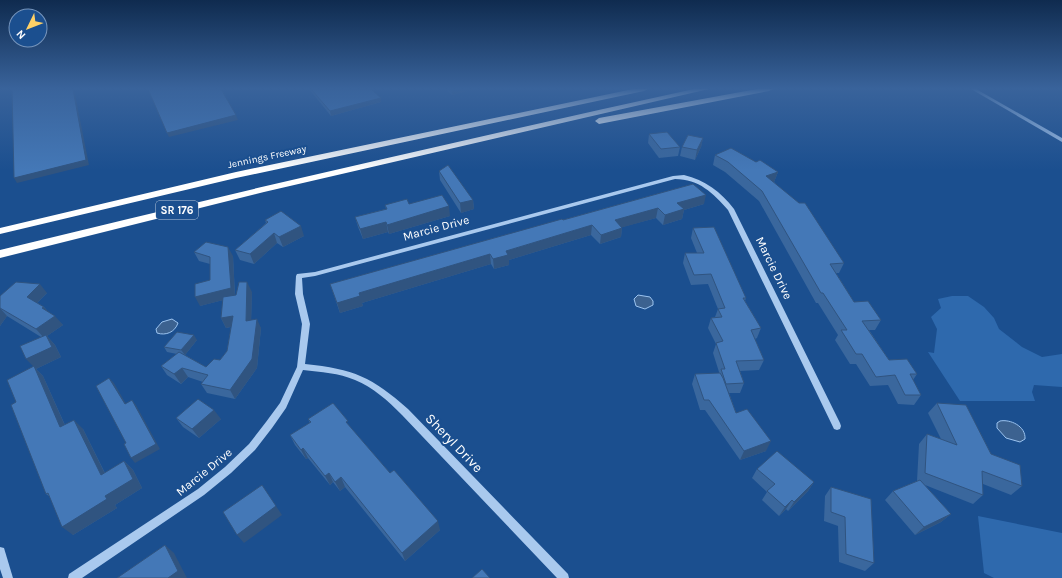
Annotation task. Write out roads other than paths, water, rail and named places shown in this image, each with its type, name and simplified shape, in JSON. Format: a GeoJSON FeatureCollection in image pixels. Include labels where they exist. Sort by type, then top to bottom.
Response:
{"type":"FeatureCollection","features":[{"type":"Feature","properties":{"kind":"highway","name":"Jennings Freeway"},"geometry":{"type":"LineString","coordinates":[[0,231],[206,182],[516,116]]}},
{"type":"Feature","properties":{"kind":"highway","name":"SR 176"},"geometry":{"type":"LineString","coordinates":[[0,254],[134,220],[586,116]]}},
{"type":"Feature","properties":{"kind":"highway"},"geometry":{"type":"LineString","coordinates":[[405,157],[625,116]]}},
{"type":"Feature","properties":{"kind":"street"},"geometry":{"type":"LineString","coordinates":[[1020,116],[1062,140]]}},
{"type":"Feature","properties":{"kind":"street","name":"Marcie Drive"},"geometry":{"type":"LineString","coordinates":[[73,578],[175,511],[228,470],[252,447],[269,425],[283,405],[301,367],[306,324],[299,294],[299,276],[314,274],[658,180],[683,176],[702,183],[731,209],[837,426]]}},
{"type":"Feature","properties":{"kind":"street","name":"Sheryl Drive"},"geometry":{"type":"LineString","coordinates":[[301,367],[348,373],[357,376],[379,389],[405,412],[564,578]]}},
{"type":"Feature","properties":{"kind":"street"},"geometry":{"type":"LineString","coordinates":[[0,552],[8,578]]}}]}
